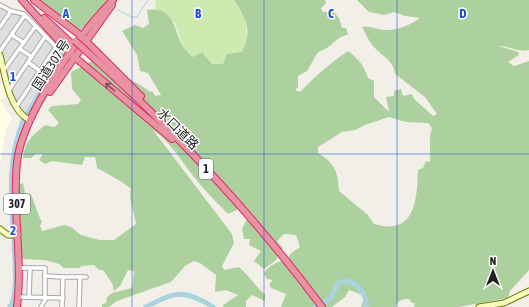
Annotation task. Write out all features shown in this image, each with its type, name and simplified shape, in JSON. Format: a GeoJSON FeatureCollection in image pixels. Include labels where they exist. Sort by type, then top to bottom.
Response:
{"type":"FeatureCollection","features":[{"type":"Feature","properties":{"kind":"highway","name":"水口道路"},"geometry":{"type":"LineString","coordinates":[[23,0],[74,43],[167,128],[245,212],[314,300],[317,307]]}},
{"type":"Feature","properties":{"kind":"highway","name":"1"},"geometry":{"type":"LineString","coordinates":[[23,0],[73,55],[172,139]]}},
{"type":"Feature","properties":{"kind":"highway","name":"水口道路"},"geometry":{"type":"LineString","coordinates":[[30,0],[74,43]]}},
{"type":"Feature","properties":{"kind":"highway","name":"1"},"geometry":{"type":"LineString","coordinates":[[34,0],[85,39],[163,120],[167,125],[167,128]]}},
{"type":"Feature","properties":{"kind":"highway","name":"307"},"geometry":{"type":"LineString","coordinates":[[85,39],[88,29],[113,0]]}},
{"type":"Feature","properties":{"kind":"highway","name":"307"},"geometry":{"type":"LineString","coordinates":[[85,39],[117,0]]}},
{"type":"Feature","properties":{"kind":"highway"},"geometry":{"type":"LineString","coordinates":[[75,31],[81,32],[88,29]]}},
{"type":"Feature","properties":{"kind":"highway","name":"国道307号"},"geometry":{"type":"LineString","coordinates":[[17,307],[19,268],[18,235],[12,204],[17,161],[29,120],[85,39]]}},
{"type":"Feature","properties":{"kind":"highway","name":"水口道路"},"geometry":{"type":"LineString","coordinates":[[83,51],[172,139],[251,224],[314,300],[322,307]]}},
{"type":"Feature","properties":{"kind":"street"},"geometry":{"type":"LineString","coordinates":[[0,5],[25,16],[56,47],[16,107]]}},
{"type":"Feature","properties":{"kind":"street"},"geometry":{"type":"LineString","coordinates":[[0,27],[11,11]]}},
{"type":"Feature","properties":{"kind":"street"},"geometry":{"type":"LineString","coordinates":[[0,51],[25,16]]}},
{"type":"Feature","properties":{"kind":"street"},"geometry":{"type":"LineString","coordinates":[[4,70],[35,27]]}},
{"type":"Feature","properties":{"kind":"street"},"geometry":{"type":"LineString","coordinates":[[12,35],[24,43]]}},
{"type":"Feature","properties":{"kind":"street"},"geometry":{"type":"LineString","coordinates":[[9,90],[45,37]]}},
{"type":"Feature","properties":{"kind":"street"},"geometry":{"type":"LineString","coordinates":[[20,49],[32,57]]}},
{"type":"Feature","properties":{"kind":"street"},"geometry":{"type":"LineString","coordinates":[[0,55],[9,90],[16,107],[22,116],[29,120]]}},
{"type":"Feature","properties":{"kind":"street"},"geometry":{"type":"LineString","coordinates":[[28,62],[40,71]]}},
{"type":"Feature","properties":{"kind":"street"},"geometry":{"type":"LineString","coordinates":[[1,232],[18,235]]}},
{"type":"Feature","properties":{"kind":"street"},"geometry":{"type":"LineString","coordinates":[[19,268],[45,268],[45,297],[41,307]]}},
{"type":"Feature","properties":{"kind":"street"},"geometry":{"type":"LineString","coordinates":[[30,268],[30,297]]}},
{"type":"Feature","properties":{"kind":"street"},"geometry":{"type":"LineString","coordinates":[[45,276],[86,277]]}},
{"type":"Feature","properties":{"kind":"street"},"geometry":{"type":"LineString","coordinates":[[62,307],[63,277]]}},
{"type":"Feature","properties":{"kind":"street"},"geometry":{"type":"LineString","coordinates":[[79,307],[80,277]]}},
{"type":"Feature","properties":{"kind":"street"},"geometry":{"type":"LineString","coordinates":[[479,307],[504,302],[529,291]]}},
{"type":"Feature","properties":{"kind":"street"},"geometry":{"type":"LineString","coordinates":[[18,297],[63,298]]}},
{"type":"Feature","properties":{"kind":"shaded area"},"geometry":{"type":"Polygon","coordinates":[[[0,4],[25,14],[62,50],[25,114],[19,107],[11,90],[0,48],[0,4]]]}},
{"type":"Feature","properties":{"kind":"shaded area"},"geometry":{"type":"Polygon","coordinates":[[[5,84],[8,96],[0,100],[0,85],[5,84]]]}},
{"type":"Feature","properties":{"kind":"shaded area"},"geometry":{"type":"Polygon","coordinates":[[[0,100],[12,118],[6,130],[0,164],[0,100]]]}},
{"type":"Feature","properties":{"kind":"green space"},"geometry":{"type":"Polygon","coordinates":[[[37,0],[109,0],[87,26],[80,30],[37,0]]]}},
{"type":"Feature","properties":{"kind":"green space"},"geometry":{"type":"Polygon","coordinates":[[[156,0],[234,0],[246,20],[247,42],[242,52],[224,64],[212,64],[193,57],[183,48],[175,23],[163,12],[155,9],[156,0]]]}},
{"type":"Feature","properties":{"kind":"green space"},"geometry":{"type":"Polygon","coordinates":[[[234,0],[325,0],[326,3],[321,8],[323,12],[333,11],[339,18],[342,28],[346,28],[348,34],[339,38],[327,48],[318,52],[307,71],[298,76],[298,87],[295,90],[300,92],[323,70],[348,51],[361,63],[368,78],[374,81],[374,97],[387,110],[389,111],[386,97],[394,96],[394,91],[401,89],[403,96],[412,94],[414,99],[433,116],[437,114],[425,97],[395,74],[390,62],[372,45],[362,27],[381,30],[394,30],[408,25],[420,18],[405,16],[394,12],[384,15],[369,12],[357,0],[529,0],[529,50],[521,51],[499,46],[518,52],[519,55],[508,62],[514,66],[529,61],[529,270],[510,291],[508,298],[459,307],[414,307],[415,303],[412,303],[409,299],[399,301],[396,307],[361,307],[365,296],[349,290],[345,297],[332,307],[281,307],[286,294],[271,288],[269,284],[273,280],[267,279],[264,274],[271,266],[288,259],[290,254],[300,247],[296,235],[284,234],[277,241],[283,248],[276,260],[264,269],[254,261],[261,251],[249,245],[250,239],[244,239],[242,229],[250,213],[243,207],[228,214],[202,187],[165,140],[153,130],[232,234],[234,243],[222,266],[224,270],[239,267],[265,295],[265,301],[252,295],[246,301],[246,307],[222,306],[238,295],[226,290],[215,292],[216,275],[200,263],[194,261],[185,266],[171,282],[117,301],[109,307],[102,307],[102,304],[106,303],[107,297],[112,293],[132,288],[134,271],[128,270],[120,286],[114,291],[112,283],[103,270],[99,270],[94,265],[81,266],[80,268],[64,268],[59,264],[44,260],[22,259],[18,185],[23,183],[25,193],[31,194],[42,222],[40,226],[42,231],[64,225],[71,227],[81,235],[99,240],[114,240],[136,224],[131,201],[131,189],[122,182],[97,168],[95,157],[85,157],[82,165],[52,161],[45,164],[39,160],[43,154],[36,154],[31,158],[23,158],[25,147],[33,136],[45,125],[54,127],[59,123],[48,110],[52,106],[78,104],[81,100],[72,89],[71,72],[95,59],[141,85],[150,92],[152,91],[155,96],[161,95],[148,73],[140,71],[137,55],[122,31],[135,25],[143,28],[149,24],[147,10],[164,12],[173,22],[180,42],[187,52],[193,57],[202,52],[212,64],[223,64],[227,54],[242,52],[247,37],[247,25],[234,0]],[[389,117],[355,130],[342,132],[318,147],[318,153],[332,164],[338,178],[339,191],[368,215],[374,224],[388,226],[398,225],[406,220],[411,213],[414,204],[418,170],[423,168],[426,161],[430,162],[430,141],[432,128],[428,123],[406,122],[389,117]]]}},
{"type":"Feature","properties":{"kind":"waterway"},"geometry":{"type":"LineString","coordinates":[[118,10],[131,17],[137,17],[148,0]]}},
{"type":"Feature","properties":{"kind":"waterway"},"geometry":{"type":"LineString","coordinates":[[80,28],[84,28],[89,23]]}},
{"type":"Feature","properties":{"kind":"waterway"},"geometry":{"type":"LineString","coordinates":[[27,114],[62,56],[61,50]]}},
{"type":"Feature","properties":{"kind":"waterway"},"geometry":{"type":"LineString","coordinates":[[13,230],[11,188],[13,162],[18,135],[23,121]]}},
{"type":"Feature","properties":{"kind":"waterway"},"geometry":{"type":"LineString","coordinates":[[10,307],[13,301],[15,284],[14,239]]}},
{"type":"Feature","properties":{"kind":"waterway"},"geometry":{"type":"LineString","coordinates":[[315,307],[331,298],[337,285],[347,281],[357,286],[361,291],[366,302],[366,307]]}},
{"type":"Feature","properties":{"kind":"waterway"},"geometry":{"type":"LineString","coordinates":[[146,307],[164,298],[179,294],[194,297],[213,307]]}}]}
